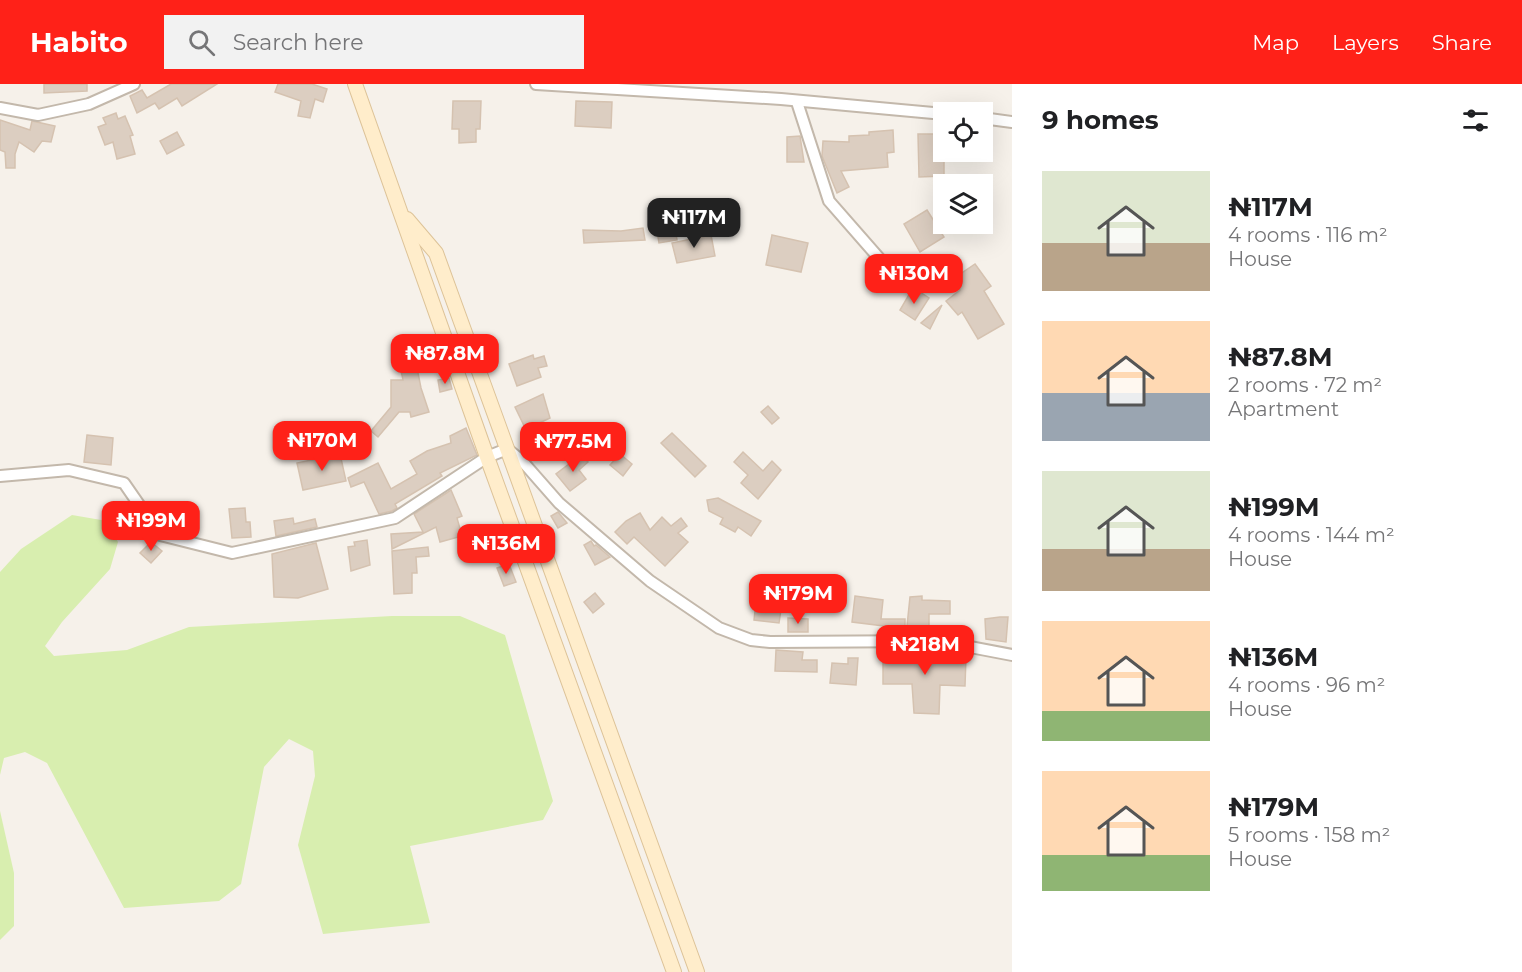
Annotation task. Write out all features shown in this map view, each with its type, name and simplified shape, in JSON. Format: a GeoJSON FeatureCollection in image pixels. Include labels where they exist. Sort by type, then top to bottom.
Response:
{"type":"FeatureCollection","features":[{"type":"Feature","properties":{"kind":"main road"},"geometry":{"type":"LineString","coordinates":[[355,84],[487,457],[674,972]]}},
{"type":"Feature","properties":{"kind":"main road"},"geometry":{"type":"LineString","coordinates":[[401,212],[436,253],[697,972]]}},
{"type":"Feature","properties":{"kind":"street"},"geometry":{"type":"LineString","coordinates":[[0,108],[39,116],[89,104],[134,84]]}},
{"type":"Feature","properties":{"kind":"street"},"geometry":{"type":"LineString","coordinates":[[536,84],[933,113]]}},
{"type":"Feature","properties":{"kind":"street"},"geometry":{"type":"LineString","coordinates":[[797,102],[829,201],[899,281]]}},
{"type":"Feature","properties":{"kind":"street"},"geometry":{"type":"LineString","coordinates":[[993,119],[1012,122]]}},
{"type":"Feature","properties":{"kind":"street"},"geometry":{"type":"LineString","coordinates":[[0,476],[69,470],[124,483],[160,535],[232,553],[395,518],[487,457],[507,449],[523,462],[560,503],[650,581],[732,634],[751,640],[770,642],[939,641],[1012,655]]}},
{"type":"Feature","properties":{"kind":"green space"},"geometry":{"type":"Polygon","coordinates":[[[72,515],[107,521],[118,542],[110,569],[62,622],[45,646],[54,656],[127,650],[189,627],[392,616],[460,616],[505,635],[553,801],[543,820],[410,846],[430,923],[323,934],[298,845],[315,776],[313,751],[289,739],[264,767],[241,884],[219,901],[124,908],[47,763],[25,752],[4,758],[0,775],[0,572],[21,549],[72,515]]]}},
{"type":"Feature","properties":{"kind":"green space"},"geometry":{"type":"Polygon","coordinates":[[[0,811],[14,873],[14,926],[0,940],[0,811]]]}},
{"type":"Feature","properties":{"kind":"building"},"geometry":{"type":"Polygon","coordinates":[[[44,84],[87,84],[87,91],[44,93],[44,84]]]}},
{"type":"Feature","properties":{"kind":"building"},"geometry":{"type":"Polygon","coordinates":[[[171,84],[217,84],[182,106],[177,98],[159,109],[155,103],[137,113],[130,96],[142,90],[147,98],[171,84]]]}},
{"type":"Feature","properties":{"kind":"building"},"geometry":{"type":"Polygon","coordinates":[[[278,84],[312,84],[327,89],[323,102],[315,99],[310,118],[298,116],[301,101],[275,92],[278,84]]]}},
{"type":"Feature","properties":{"kind":"building"},"geometry":{"type":"Polygon","coordinates":[[[453,101],[481,101],[480,129],[476,129],[476,142],[459,143],[459,129],[452,129],[453,101]]]}},
{"type":"Feature","properties":{"kind":"building"},"geometry":{"type":"Polygon","coordinates":[[[576,101],[612,102],[611,128],[575,126],[576,101]]]}},
{"type":"Feature","properties":{"kind":"building"},"geometry":{"type":"Polygon","coordinates":[[[116,113],[118,119],[125,116],[133,135],[130,136],[135,154],[117,159],[113,142],[105,145],[98,127],[106,124],[103,118],[116,113]]]}},
{"type":"Feature","properties":{"kind":"building"},"geometry":{"type":"Polygon","coordinates":[[[0,120],[30,130],[32,121],[55,126],[51,142],[42,141],[34,152],[19,142],[15,154],[15,168],[6,168],[5,152],[0,150],[0,120]]]}},
{"type":"Feature","properties":{"kind":"building"},"geometry":{"type":"Polygon","coordinates":[[[893,130],[894,152],[887,153],[888,167],[841,171],[849,187],[837,193],[822,156],[823,141],[849,142],[849,136],[893,130]]]}},
{"type":"Feature","properties":{"kind":"building"},"geometry":{"type":"Polygon","coordinates":[[[177,132],[184,145],[167,154],[160,141],[177,132]]]}},
{"type":"Feature","properties":{"kind":"building"},"geometry":{"type":"Polygon","coordinates":[[[918,134],[933,134],[933,162],[944,162],[944,174],[919,177],[918,134]]]}},
{"type":"Feature","properties":{"kind":"building"},"geometry":{"type":"Polygon","coordinates":[[[800,136],[804,162],[787,162],[787,137],[800,136]]]}},
{"type":"Feature","properties":{"kind":"building"},"geometry":{"type":"Polygon","coordinates":[[[927,210],[933,220],[933,234],[942,234],[944,237],[920,252],[904,224],[927,210]]]}},
{"type":"Feature","properties":{"kind":"building"},"geometry":{"type":"Polygon","coordinates":[[[643,228],[645,240],[584,243],[583,230],[621,231],[643,228]]]}},
{"type":"Feature","properties":{"kind":"building"},"geometry":{"type":"Polygon","coordinates":[[[675,228],[677,240],[659,243],[657,231],[675,228]]]}},
{"type":"Feature","properties":{"kind":"building"},"geometry":{"type":"Polygon","coordinates":[[[711,235],[715,256],[677,263],[672,243],[711,235]]]}},
{"type":"Feature","properties":{"kind":"building"},"geometry":{"type":"Polygon","coordinates":[[[772,235],[808,243],[801,272],[766,265],[772,235]]]}},
{"type":"Feature","properties":{"kind":"building"},"geometry":{"type":"Polygon","coordinates":[[[975,264],[991,286],[984,291],[1004,324],[978,339],[962,312],[958,315],[946,301],[960,290],[953,279],[975,264]]]}},
{"type":"Feature","properties":{"kind":"building"},"geometry":{"type":"Polygon","coordinates":[[[920,292],[929,298],[915,320],[900,310],[910,293],[916,298],[920,292]]]}},
{"type":"Feature","properties":{"kind":"building"},"geometry":{"type":"Polygon","coordinates":[[[942,305],[930,329],[921,323],[942,305]]]}},
{"type":"Feature","properties":{"kind":"building"},"geometry":{"type":"Polygon","coordinates":[[[533,355],[534,359],[544,356],[547,366],[538,368],[541,377],[517,386],[509,364],[533,355]]]}},
{"type":"Feature","properties":{"kind":"building"},"geometry":{"type":"Polygon","coordinates":[[[415,358],[429,412],[411,417],[410,412],[399,412],[378,437],[371,431],[391,407],[391,380],[403,380],[399,361],[415,358]]]}},
{"type":"Feature","properties":{"kind":"building"},"geometry":{"type":"Polygon","coordinates":[[[449,378],[452,389],[440,392],[438,380],[449,378]]]}},
{"type":"Feature","properties":{"kind":"building"},"geometry":{"type":"Polygon","coordinates":[[[543,394],[550,418],[537,424],[547,448],[531,455],[525,438],[529,436],[515,407],[543,394]]]}},
{"type":"Feature","properties":{"kind":"building"},"geometry":{"type":"Polygon","coordinates":[[[768,406],[779,418],[772,424],[761,412],[768,406]]]}},
{"type":"Feature","properties":{"kind":"building"},"geometry":{"type":"Polygon","coordinates":[[[466,428],[477,455],[440,473],[442,476],[395,504],[397,508],[392,511],[379,514],[364,482],[351,487],[348,478],[378,463],[391,489],[417,474],[410,461],[427,451],[451,443],[450,436],[466,428]]]}},
{"type":"Feature","properties":{"kind":"building"},"geometry":{"type":"Polygon","coordinates":[[[672,433],[706,466],[695,477],[661,443],[672,433]]]}},
{"type":"Feature","properties":{"kind":"building"},"geometry":{"type":"Polygon","coordinates":[[[87,435],[113,438],[111,465],[84,462],[87,435]]]}},
{"type":"Feature","properties":{"kind":"building"},"geometry":{"type":"Polygon","coordinates":[[[743,452],[763,471],[772,461],[781,470],[758,499],[741,483],[748,475],[734,462],[743,452]]]}},
{"type":"Feature","properties":{"kind":"building"},"geometry":{"type":"Polygon","coordinates":[[[340,454],[346,481],[303,490],[297,463],[340,454]]]}},
{"type":"Feature","properties":{"kind":"building"},"geometry":{"type":"Polygon","coordinates":[[[620,454],[632,464],[623,476],[610,465],[620,454]]]}},
{"type":"Feature","properties":{"kind":"building"},"geometry":{"type":"Polygon","coordinates":[[[581,455],[588,462],[579,470],[586,479],[570,491],[556,474],[581,455]]]}},
{"type":"Feature","properties":{"kind":"building"},"geometry":{"type":"Polygon","coordinates":[[[451,490],[462,516],[457,518],[462,536],[440,542],[436,527],[392,549],[391,534],[423,532],[414,514],[451,490]]]}},
{"type":"Feature","properties":{"kind":"building"},"geometry":{"type":"Polygon","coordinates":[[[718,498],[761,521],[751,536],[738,527],[735,532],[720,524],[723,518],[709,511],[707,500],[718,498]]]}},
{"type":"Feature","properties":{"kind":"building"},"geometry":{"type":"Polygon","coordinates":[[[245,508],[246,522],[250,522],[251,537],[232,538],[229,509],[245,508]]]}},
{"type":"Feature","properties":{"kind":"building"},"geometry":{"type":"Polygon","coordinates":[[[558,512],[567,523],[558,528],[551,516],[558,512]]]}},
{"type":"Feature","properties":{"kind":"building"},"geometry":{"type":"Polygon","coordinates":[[[640,513],[650,530],[662,517],[671,526],[681,518],[687,526],[678,533],[688,542],[665,566],[634,537],[627,544],[615,532],[626,521],[640,513]]]}},
{"type":"Feature","properties":{"kind":"building"},"geometry":{"type":"Polygon","coordinates":[[[293,518],[294,524],[315,519],[317,527],[276,536],[274,521],[293,518]]]}},
{"type":"Feature","properties":{"kind":"building"},"geometry":{"type":"Polygon","coordinates":[[[367,540],[370,565],[351,571],[348,547],[355,546],[354,542],[367,540]]]}},
{"type":"Feature","properties":{"kind":"building"},"geometry":{"type":"Polygon","coordinates":[[[591,541],[594,546],[596,545],[610,557],[595,565],[584,545],[591,541]]]}},
{"type":"Feature","properties":{"kind":"building"},"geometry":{"type":"Polygon","coordinates":[[[151,542],[162,551],[151,563],[140,553],[151,542]]]}},
{"type":"Feature","properties":{"kind":"building"},"geometry":{"type":"Polygon","coordinates":[[[316,543],[328,589],[298,598],[274,597],[272,554],[316,543]]]}},
{"type":"Feature","properties":{"kind":"building"},"geometry":{"type":"Polygon","coordinates":[[[428,547],[429,556],[416,557],[417,573],[412,573],[412,593],[394,594],[392,551],[428,547]]]}},
{"type":"Feature","properties":{"kind":"building"},"geometry":{"type":"Polygon","coordinates":[[[509,564],[516,582],[504,586],[497,568],[509,564]]]}},
{"type":"Feature","properties":{"kind":"building"},"geometry":{"type":"Polygon","coordinates":[[[595,593],[604,604],[593,613],[584,602],[595,593]]]}},
{"type":"Feature","properties":{"kind":"building"},"geometry":{"type":"Polygon","coordinates":[[[757,593],[783,596],[779,623],[754,620],[757,593]]]}},
{"type":"Feature","properties":{"kind":"building"},"geometry":{"type":"Polygon","coordinates":[[[855,596],[883,600],[881,619],[905,619],[905,634],[892,634],[892,627],[852,622],[855,596]]]}},
{"type":"Feature","properties":{"kind":"building"},"geometry":{"type":"Polygon","coordinates":[[[922,596],[922,600],[950,601],[950,614],[929,614],[929,627],[907,626],[910,597],[922,596]]]}},
{"type":"Feature","properties":{"kind":"building"},"geometry":{"type":"Polygon","coordinates":[[[1008,617],[1006,642],[986,639],[985,619],[1008,617]]]}},
{"type":"Feature","properties":{"kind":"building"},"geometry":{"type":"Polygon","coordinates":[[[788,618],[808,619],[808,632],[788,632],[788,618]]]}},
{"type":"Feature","properties":{"kind":"building"},"geometry":{"type":"Polygon","coordinates":[[[921,649],[935,649],[935,655],[951,656],[951,651],[960,653],[960,657],[966,657],[965,686],[940,685],[939,714],[914,713],[912,684],[883,684],[883,656],[914,656],[914,654],[921,654],[921,649]]]}},
{"type":"Feature","properties":{"kind":"building"},"geometry":{"type":"Polygon","coordinates":[[[776,650],[803,652],[802,660],[817,660],[817,672],[775,671],[776,650]]]}},
{"type":"Feature","properties":{"kind":"building"},"geometry":{"type":"Polygon","coordinates":[[[848,658],[858,658],[856,685],[830,683],[832,663],[848,664],[848,658]]]}}]}
